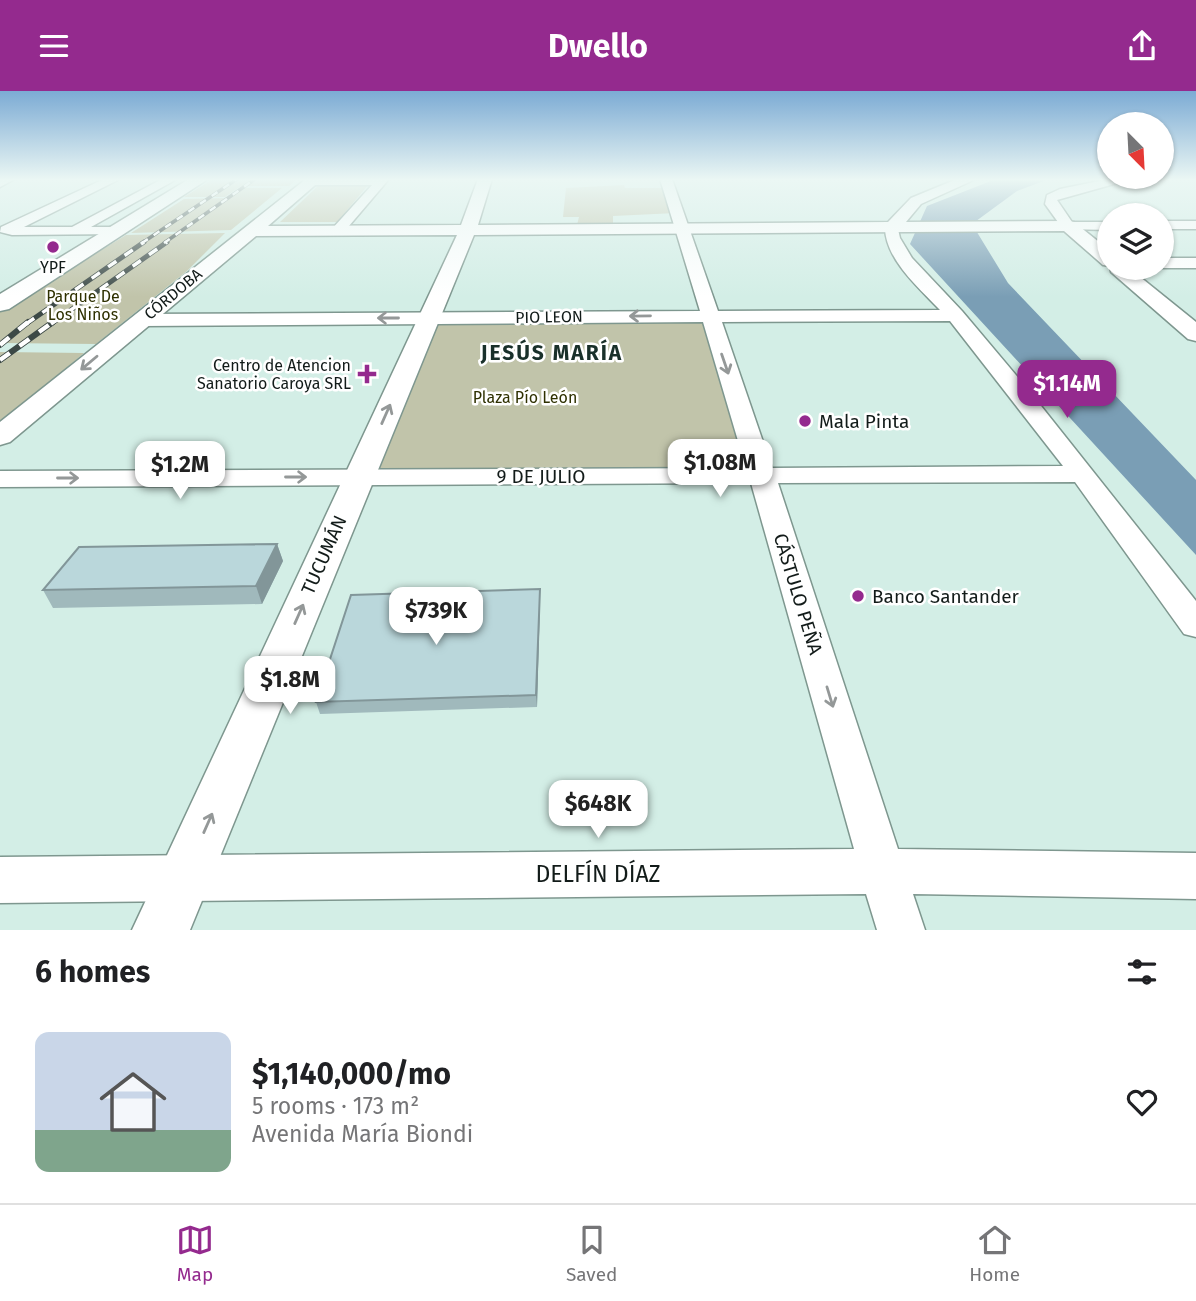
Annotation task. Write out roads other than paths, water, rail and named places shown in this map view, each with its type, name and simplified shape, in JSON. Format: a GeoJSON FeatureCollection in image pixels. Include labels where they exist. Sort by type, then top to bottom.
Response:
{"type":"FeatureCollection","features":[{"type":"Feature","properties":{"kind":"main road"},"geometry":{"type":"LineString","coordinates":[[0,304],[127,218]]}},
{"type":"Feature","properties":{"kind":"main road"},"geometry":{"type":"LineString","coordinates":[[0,288],[131,218]]}},
{"type":"Feature","properties":{"kind":"street"},"geometry":{"type":"LineString","coordinates":[[3,230],[29,218]]}},
{"type":"Feature","properties":{"kind":"street"},"geometry":{"type":"LineString","coordinates":[[74,231],[98,218]]}},
{"type":"Feature","properties":{"kind":"street","name":"CÓRDOBA"},"geometry":{"type":"LineString","coordinates":[[0,436],[265,218]]}},
{"type":"Feature","properties":{"kind":"street"},"geometry":{"type":"LineString","coordinates":[[338,230],[348,218]]}},
{"type":"Feature","properties":{"kind":"street","name":"TUCUMÁN"},"geometry":{"type":"LineString","coordinates":[[160,930],[471,218]]}},
{"type":"Feature","properties":{"kind":"street","name":"CÁSTULO PEÑA"},"geometry":{"type":"LineString","coordinates":[[678,218],[762,476],[901,930]]}},
{"type":"Feature","properties":{"kind":"street"},"geometry":{"type":"LineString","coordinates":[[906,218],[900,228],[891,235],[898,250],[956,315],[1082,474],[1196,625]]}},
{"type":"Feature","properties":{"kind":"street"},"geometry":{"type":"LineString","coordinates":[[1062,218],[1097,250]]}},
{"type":"Feature","properties":{"kind":"street"},"geometry":{"type":"LineString","coordinates":[[1174,225],[1196,225]]}},
{"type":"Feature","properties":{"kind":"street"},"geometry":{"type":"LineString","coordinates":[[249,231],[1097,226]]}},
{"type":"Feature","properties":{"kind":"street"},"geometry":{"type":"LineString","coordinates":[[3,230],[108,231]]}},
{"type":"Feature","properties":{"kind":"street"},"geometry":{"type":"LineString","coordinates":[[1174,263],[1196,263]]}},
{"type":"Feature","properties":{"kind":"street"},"geometry":{"type":"LineString","coordinates":[[1132,280],[1195,332]]}},
{"type":"Feature","properties":{"kind":"street","name":"PIO LEON"},"geometry":{"type":"LineString","coordinates":[[142,320],[956,315]]}},
{"type":"Feature","properties":{"kind":"street","name":"9 DE JULIO"},"geometry":{"type":"LineString","coordinates":[[0,479],[1082,474]]}},
{"type":"Feature","properties":{"kind":"street","name":"DELFÍN DÍAZ"},"geometry":{"type":"LineString","coordinates":[[0,880],[883,871],[1196,876]]}},
{"type":"Feature","properties":{"kind":"water"},"geometry":{"type":"Polygon","coordinates":[[[922,218],[980,218],[972,224],[1008,283],[1196,480],[1196,555],[910,244],[922,218]]]}},
{"type":"Feature","properties":{"kind":"railway"},"geometry":{"type":"LineString","coordinates":[[142,243],[179,218]]}},
{"type":"Feature","properties":{"kind":"railway"},"geometry":{"type":"LineString","coordinates":[[164,243],[199,218]]}},
{"type":"Feature","properties":{"kind":"railway"},"geometry":{"type":"LineString","coordinates":[[26,324],[144,242]]}},
{"type":"Feature","properties":{"kind":"railway"},"geometry":{"type":"LineString","coordinates":[[51,324],[167,242]]}},
{"type":"Feature","properties":{"kind":"railway"},"geometry":{"type":"LineString","coordinates":[[0,345],[28,322]]}},
{"type":"Feature","properties":{"kind":"railway"},"geometry":{"type":"LineString","coordinates":[[0,360],[53,322]]}},
{"type":"Feature","properties":{"kind":"place","name":"YPF"},"geometry":{"type":"Point","coordinates":[53,247]}},
{"type":"Feature","properties":{"kind":"place","name":"Centro de Atencion Sanatorio Caroya SRL"},"geometry":{"type":"Point","coordinates":[367,374]}},
{"type":"Feature","properties":{"kind":"place","name":"Mala Pinta"},"geometry":{"type":"Point","coordinates":[805,421]}},
{"type":"Feature","properties":{"kind":"place","name":"Banco Santander"},"geometry":{"type":"Point","coordinates":[858,596]}},
{"type":"Feature","properties":{"kind":"district","name":"JESÚS MARÍA"},"geometry":{"type":"Point","coordinates":[552,353]}},
{"type":"Feature","properties":{"kind":"park label","name":"Parque De Los Niños"},"geometry":{"type":"Point","coordinates":[83,305]}},
{"type":"Feature","properties":{"kind":"park label","name":"Plaza Pío León"},"geometry":{"type":"Point","coordinates":[525,397]}}]}
